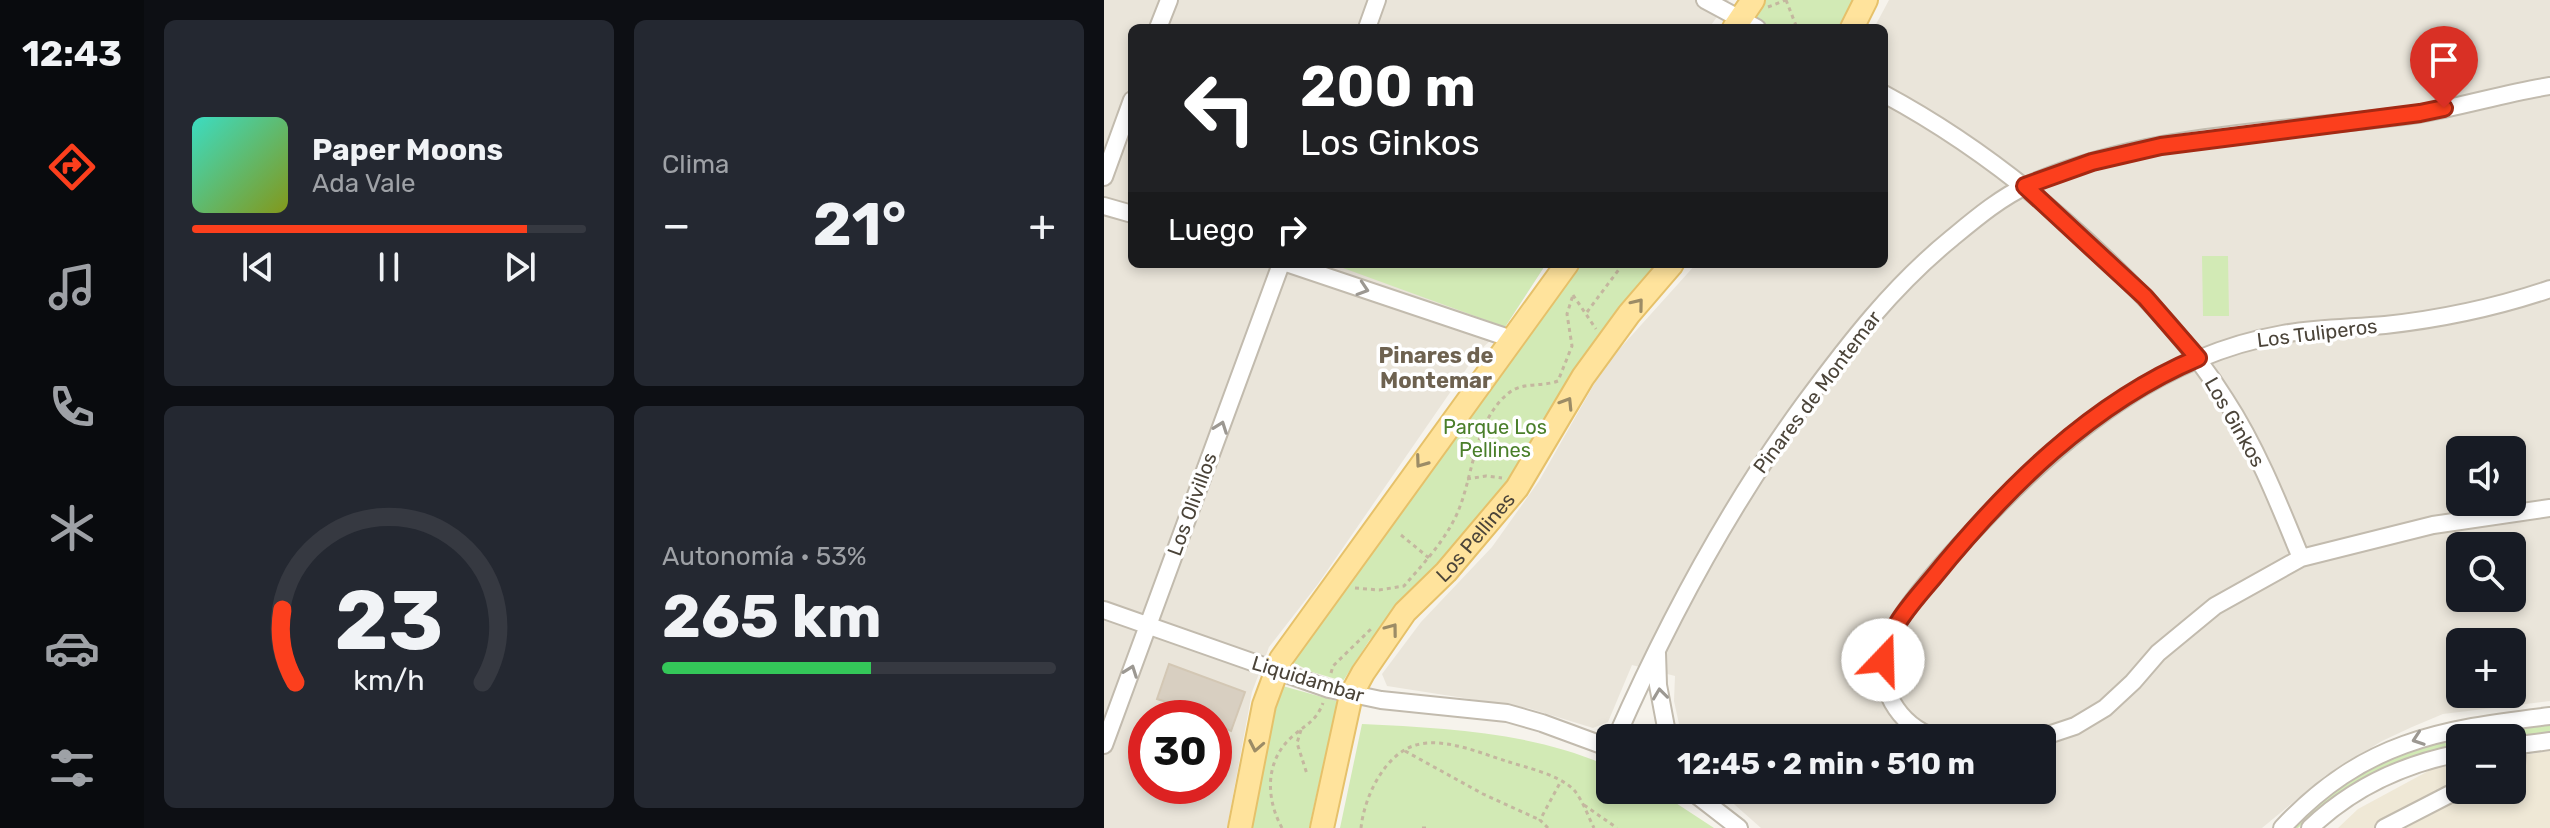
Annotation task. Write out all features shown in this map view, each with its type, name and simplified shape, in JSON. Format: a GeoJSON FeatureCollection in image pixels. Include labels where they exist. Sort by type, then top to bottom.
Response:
{"type":"FeatureCollection","features":[{"type":"Feature","properties":{"kind":"main road"},"geometry":{"type":"LineString","coordinates":[[1743,24],[1753,0]]}},
{"type":"Feature","properties":{"kind":"main road"},"geometry":{"type":"LineString","coordinates":[[1854,24],[1866,0]]}},
{"type":"Feature","properties":{"kind":"main road","name":"Los Pellines"},"geometry":{"type":"LineString","coordinates":[[1322,828],[1351,695],[1389,632],[1446,572],[1517,488],[1560,414],[1606,346],[1669,268]]}},
{"type":"Feature","properties":{"kind":"main road"},"geometry":{"type":"LineString","coordinates":[[1240,828],[1264,705],[1288,648],[1561,272]]}},
{"type":"Feature","properties":{"kind":"street"},"geometry":{"type":"LineString","coordinates":[[1160,24],[1169,0]]}},
{"type":"Feature","properties":{"kind":"street"},"geometry":{"type":"LineString","coordinates":[[1368,24],[1377,0]]}},
{"type":"Feature","properties":{"kind":"street"},"geometry":{"type":"LineString","coordinates":[[1705,0],[1741,24]]}},
{"type":"Feature","properties":{"kind":"street","name":"Pinares de Montemar"},"geometry":{"type":"LineString","coordinates":[[1622,724],[1702,563],[1767,456],[1854,336],[1889,296],[1978,218],[2025,186],[2092,162],[2161,146],[2420,113],[2550,86]]}},
{"type":"Feature","properties":{"kind":"street","name":"Los Ginkos"},"geometry":{"type":"LineString","coordinates":[[1888,96],[1962,140],[2025,186],[2145,297],[2198,358],[2248,438],[2301,558]]}},
{"type":"Feature","properties":{"kind":"street"},"geometry":{"type":"LineString","coordinates":[[1104,177],[1128,111]]}},
{"type":"Feature","properties":{"kind":"street"},"geometry":{"type":"LineString","coordinates":[[1104,206],[1128,213]]}},
{"type":"Feature","properties":{"kind":"street","name":"Los Olivillos"},"geometry":{"type":"LineString","coordinates":[[1104,745],[1280,268]]}},
{"type":"Feature","properties":{"kind":"street"},"geometry":{"type":"LineString","coordinates":[[1301,268],[1512,339]]}},
{"type":"Feature","properties":{"kind":"street","name":"Los Tuliperos"},"geometry":{"type":"LineString","coordinates":[[1910,724],[1889,696],[1883,672],[1883,660],[1894,628],[1963,541],[2017,484],[2113,403],[2140,386],[2228,347],[2283,334],[2446,316],[2550,289]]}},
{"type":"Feature","properties":{"kind":"street"},"geometry":{"type":"LineString","coordinates":[[2056,732],[2075,726],[2105,708],[2158,653],[2215,606],[2301,558],[2418,528],[2550,508]]}},
{"type":"Feature","properties":{"kind":"street","name":"Liquidambar"},"geometry":{"type":"LineString","coordinates":[[1104,610],[1351,695],[1507,713],[1596,743]]}},
{"type":"Feature","properties":{"kind":"street"},"geometry":{"type":"LineString","coordinates":[[1657,649],[1658,685],[1665,724]]}},
{"type":"Feature","properties":{"kind":"street"},"geometry":{"type":"LineString","coordinates":[[2282,828],[2329,785],[2398,746],[2474,725],[2550,716]]}},
{"type":"Feature","properties":{"kind":"street"},"geometry":{"type":"LineString","coordinates":[[2526,744],[2550,741]]}},
{"type":"Feature","properties":{"kind":"street"},"geometry":{"type":"LineString","coordinates":[[2310,828],[2339,803],[2377,780],[2446,757]]}},
{"type":"Feature","properties":{"kind":"street"},"geometry":{"type":"LineString","coordinates":[[2384,828],[2446,796]]}},
{"type":"Feature","properties":{"kind":"street"},"geometry":{"type":"LineString","coordinates":[[1708,804],[1739,828]]}},
{"type":"Feature","properties":{"kind":"path"},"geometry":{"type":"LineString","coordinates":[[1786,0],[1795,24]]}},
{"type":"Feature","properties":{"kind":"path"},"geometry":{"type":"LineString","coordinates":[[1586,313],[1620,268]]}},
{"type":"Feature","properties":{"kind":"path"},"geometry":{"type":"LineString","coordinates":[[1561,272],[1606,346]]}},
{"type":"Feature","properties":{"kind":"path"},"geometry":{"type":"LineString","coordinates":[[1335,582],[1379,590],[1404,586],[1428,558],[1457,514],[1493,412],[1507,394],[1517,388],[1546,386],[1558,381],[1572,346],[1567,314],[1573,295]]}},
{"type":"Feature","properties":{"kind":"path"},"geometry":{"type":"LineString","coordinates":[[1467,479],[1499,476],[1517,488]]}},
{"type":"Feature","properties":{"kind":"path"},"geometry":{"type":"LineString","coordinates":[[1401,535],[1446,572]]}},
{"type":"Feature","properties":{"kind":"path"},"geometry":{"type":"LineString","coordinates":[[1282,828],[1270,797],[1271,773],[1280,750],[1316,719],[1329,689]]}},
{"type":"Feature","properties":{"kind":"path"},"geometry":{"type":"LineString","coordinates":[[1301,730],[1297,743],[1307,774]]}},
{"type":"Feature","properties":{"kind":"path"},"geometry":{"type":"LineString","coordinates":[[1361,828],[1372,788],[1382,772],[1416,745],[1442,744],[1479,752],[1561,781],[1575,791],[1594,828]]}},
{"type":"Feature","properties":{"kind":"path"},"geometry":{"type":"LineString","coordinates":[[1405,751],[1483,794],[1540,820],[1548,828]]}},
{"type":"Feature","properties":{"kind":"path"},"geometry":{"type":"LineString","coordinates":[[1540,820],[1561,781]]}},
{"type":"Feature","properties":{"kind":"path"},"geometry":{"type":"LineString","coordinates":[[1581,803],[1617,828]]}},
{"type":"Feature","properties":{"kind":"shaded area"},"geometry":{"type":"Polygon","coordinates":[[[1104,0],[1729,0],[1712,24],[1128,24],[1128,268],[1543,268],[1505,327],[1478,352],[1318,584],[1269,647],[1252,692],[1232,801],[1232,700],[1128,700],[1128,804],[1231,804],[1227,828],[1104,828],[1104,0]]]}},
{"type":"Feature","properties":{"kind":"shaded area"},"geometry":{"type":"Polygon","coordinates":[[[1889,0],[2550,0],[2550,701],[2526,704],[2526,628],[2446,628],[2446,708],[2492,708],[2443,714],[2382,741],[2325,776],[2262,828],[1761,828],[1734,804],[2056,804],[2056,724],[1679,724],[1674,701],[1675,676],[1632,665],[1608,722],[1596,724],[1593,728],[1528,708],[1387,686],[1382,674],[1421,622],[1492,547],[1539,481],[1605,365],[1692,268],[1888,268],[1888,24],[1876,24],[1889,0]]]}},
{"type":"Feature","properties":{"kind":"shaded area"},"geometry":{"type":"Polygon","coordinates":[[[2550,751],[2550,828],[2338,828],[2358,809],[2432,769],[2446,766],[2446,804],[2526,804],[2526,755],[2550,751]]]}},
{"type":"Feature","properties":{"kind":"green space"},"geometry":{"type":"Polygon","coordinates":[[[1762,0],[1859,0],[1847,24],[1747,24],[1762,0]]]}},
{"type":"Feature","properties":{"kind":"green space"},"geometry":{"type":"Polygon","coordinates":[[[2202,256],[2228,256],[2229,316],[2203,316],[2202,256]]]}},
{"type":"Feature","properties":{"kind":"green space"},"geometry":{"type":"Polygon","coordinates":[[[1343,268],[1543,268],[1505,327],[1343,268]]]}},
{"type":"Feature","properties":{"kind":"green space","name":"Parque Los Pellines"},"geometry":{"type":"Polygon","coordinates":[[[1573,268],[1659,268],[1476,525],[1369,641],[1343,681],[1292,662],[1573,268]]]}},
{"type":"Feature","properties":{"kind":"green space"},"geometry":{"type":"Polygon","coordinates":[[[1279,685],[1340,702],[1309,828],[1249,828],[1279,685]]]}},
{"type":"Feature","properties":{"kind":"green space"},"geometry":{"type":"Polygon","coordinates":[[[1362,724],[1488,734],[1581,755],[1596,761],[1596,804],[1677,804],[1714,828],[1340,828],[1362,724]]]}},
{"type":"Feature","properties":{"kind":"green space"},"geometry":{"type":"Polygon","coordinates":[[[2550,724],[2550,732],[2526,735],[2526,727],[2550,724]]]}},
{"type":"Feature","properties":{"kind":"green space"},"geometry":{"type":"Polygon","coordinates":[[[2446,738],[2446,747],[2373,774],[2334,798],[2298,828],[2289,828],[2334,789],[2373,766],[2446,738]]]}},
{"type":"Feature","properties":{"kind":"building"},"geometry":{"type":"Polygon","coordinates":[[[1169,664],[1245,692],[1232,728],[1232,700],[1157,699],[1169,664]]]}},
{"type":"Feature","properties":{"kind":"district","name":"Pinares de Montemar"},"geometry":{"type":"Point","coordinates":[1436,368]}},
{"type":"Feature","properties":{"kind":"route"},"geometry":{"type":"LineString","coordinates":[[1883,660],[1894,628],[1911,605],[1963,541],[2017,484],[2113,403],[2198,358],[2145,297],[2025,186],[2092,162],[2161,146],[2444,108]]}}]}
